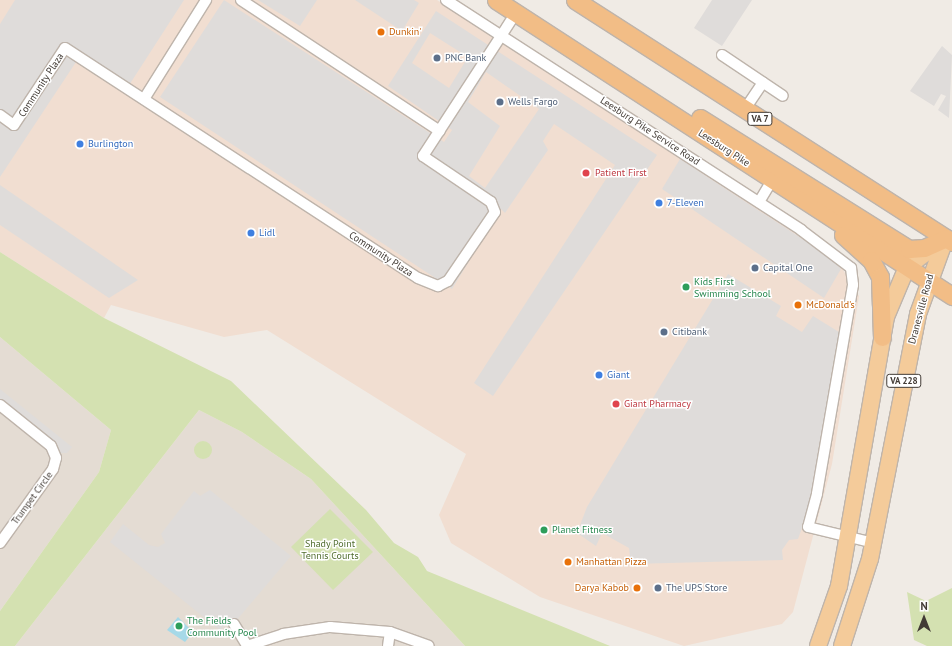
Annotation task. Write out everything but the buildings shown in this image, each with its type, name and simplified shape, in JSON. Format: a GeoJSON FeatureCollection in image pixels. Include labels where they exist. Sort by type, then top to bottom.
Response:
{"type":"FeatureCollection","features":[{"type":"Feature","properties":{"kind":"highway","name":"Leesburg Pike"},"geometry":{"type":"LineString","coordinates":[[496,0],[908,266],[952,296]]}},
{"type":"Feature","properties":{"kind":"highway","name":"VA 7"},"geometry":{"type":"LineString","coordinates":[[575,0],[949,240]]}},
{"type":"Feature","properties":{"kind":"highway"},"geometry":{"type":"LineString","coordinates":[[616,77],[696,116],[909,249],[924,248],[949,240]]}},
{"type":"Feature","properties":{"kind":"highway"},"geometry":{"type":"LineString","coordinates":[[800,197],[877,268],[882,285],[882,337]]}},
{"type":"Feature","properties":{"kind":"main road","name":"VA 228"},"geometry":{"type":"LineString","coordinates":[[818,646],[839,586],[882,337],[894,292],[908,266],[949,240]]}},
{"type":"Feature","properties":{"kind":"main road","name":"Dranesville Road"},"geometry":{"type":"LineString","coordinates":[[842,646],[874,543],[927,280],[949,240]]}},
{"type":"Feature","properties":{"kind":"street"},"geometry":{"type":"LineString","coordinates":[[144,99],[206,0]]}},
{"type":"Feature","properties":{"kind":"street"},"geometry":{"type":"LineString","coordinates":[[241,0],[440,131]]}},
{"type":"Feature","properties":{"kind":"street","name":"Leesburg Pike Service Road"},"geometry":{"type":"LineString","coordinates":[[446,0],[759,202],[840,256],[851,268],[853,285],[817,494],[808,527],[848,538]]}},
{"type":"Feature","properties":{"kind":"street","name":"Community Plaza"},"geometry":{"type":"LineString","coordinates":[[0,115],[14,125],[65,48],[418,278],[438,286],[448,281],[495,212],[491,202],[423,156],[516,13]]}},
{"type":"Feature","properties":{"kind":"street"},"geometry":{"type":"LineString","coordinates":[[722,55],[783,96]]}},
{"type":"Feature","properties":{"kind":"street"},"geometry":{"type":"LineString","coordinates":[[745,109],[763,82]]}},
{"type":"Feature","properties":{"kind":"street"},"geometry":{"type":"LineString","coordinates":[[759,202],[773,179]]}},
{"type":"Feature","properties":{"kind":"street","name":"Trumpet Circle"},"geometry":{"type":"LineString","coordinates":[[0,405],[51,446],[56,458],[53,469],[0,543]]}},
{"type":"Feature","properties":{"kind":"street"},"geometry":{"type":"LineString","coordinates":[[848,538],[874,543]]}},
{"type":"Feature","properties":{"kind":"street"},"geometry":{"type":"LineString","coordinates":[[234,624],[247,646],[283,634],[330,627],[390,632],[429,646]]}},
{"type":"Feature","properties":{"kind":"street"},"geometry":{"type":"LineString","coordinates":[[388,646],[390,632]]}},
{"type":"Feature","properties":{"kind":"shaded area"},"geometry":{"type":"Polygon","coordinates":[[[0,0],[437,0],[837,260],[859,296],[832,464],[793,612],[782,624],[684,646],[540,597],[451,543],[439,515],[466,454],[267,330],[224,337],[111,305],[104,318],[0,252],[0,0]]]}},
{"type":"Feature","properties":{"kind":"shaded area"},"geometry":{"type":"Polygon","coordinates":[[[15,0],[184,0],[124,93],[76,62],[0,177],[0,24],[15,0]]]}},
{"type":"Feature","properties":{"kind":"shaded area"},"geometry":{"type":"Polygon","coordinates":[[[224,0],[444,142],[452,130],[388,86],[436,11],[657,155],[493,396],[474,383],[615,165],[554,124],[543,141],[548,150],[505,213],[501,209],[452,289],[160,97],[224,0]],[[430,33],[412,63],[449,88],[468,57],[430,33]],[[486,72],[468,102],[500,126],[469,176],[485,188],[539,109],[486,72]]]}},
{"type":"Feature","properties":{"kind":"shaded area"},"geometry":{"type":"Polygon","coordinates":[[[258,0],[317,0],[300,26],[258,0]]]}},
{"type":"Feature","properties":{"kind":"shaded area"},"geometry":{"type":"Polygon","coordinates":[[[355,0],[414,0],[419,3],[402,31],[355,0]]]}},
{"type":"Feature","properties":{"kind":"shaded area"},"geometry":{"type":"Polygon","coordinates":[[[712,0],[752,0],[722,46],[694,28],[712,0]]]}},
{"type":"Feature","properties":{"kind":"shaded area"},"geometry":{"type":"Polygon","coordinates":[[[942,46],[952,55],[949,118],[938,110],[946,96],[941,94],[934,106],[910,91],[942,46]]]}},
{"type":"Feature","properties":{"kind":"shaded area"},"geometry":{"type":"Polygon","coordinates":[[[680,159],[830,257],[841,269],[824,298],[662,189],[680,159]]]}},
{"type":"Feature","properties":{"kind":"shaded area"},"geometry":{"type":"Polygon","coordinates":[[[0,185],[138,280],[109,298],[0,225],[0,185]]]}},
{"type":"Feature","properties":{"kind":"shaded area"},"geometry":{"type":"Polygon","coordinates":[[[728,274],[781,306],[776,316],[802,332],[813,316],[839,332],[812,501],[798,539],[789,540],[782,550],[783,560],[631,564],[629,548],[602,533],[596,546],[577,533],[587,507],[728,274]]]}},
{"type":"Feature","properties":{"kind":"shaded area"},"geometry":{"type":"Polygon","coordinates":[[[0,337],[111,430],[99,472],[0,611],[0,337]]]}},
{"type":"Feature","properties":{"kind":"shaded area"},"geometry":{"type":"Polygon","coordinates":[[[0,389],[72,447],[67,453],[56,453],[0,405],[0,389]]]}},
{"type":"Feature","properties":{"kind":"shaded area"},"geometry":{"type":"Polygon","coordinates":[[[199,410],[242,432],[311,479],[465,646],[15,646],[199,410]]]}},
{"type":"Feature","properties":{"kind":"shaded area"},"geometry":{"type":"Polygon","coordinates":[[[210,490],[291,556],[230,628],[225,625],[220,630],[110,542],[123,524],[149,545],[158,547],[165,543],[161,534],[194,491],[200,496],[210,490]]]}},
{"type":"Feature","properties":{"kind":"green space"},"geometry":{"type":"Polygon","coordinates":[[[0,252],[104,318],[231,381],[366,510],[394,543],[418,557],[427,571],[610,646],[465,646],[311,479],[242,432],[199,410],[15,646],[0,646],[0,611],[99,472],[111,430],[0,337],[0,252]]]}},
{"type":"Feature","properties":{"kind":"green space"},"geometry":{"type":"Polygon","coordinates":[[[203,441],[209,444],[212,450],[209,456],[203,459],[197,456],[194,450],[197,444],[203,441]]]}},
{"type":"Feature","properties":{"kind":"green space","name":"Shady Point Tennis Courts"},"geometry":{"type":"Polygon","coordinates":[[[330,509],[373,552],[333,590],[291,547],[330,509]]]}},
{"type":"Feature","properties":{"kind":"green space"},"geometry":{"type":"Polygon","coordinates":[[[952,588],[952,646],[927,646],[914,640],[907,592],[926,601],[952,588]]]}},
{"type":"Feature","properties":{"kind":"water","name":"The Fields Community Pool"},"geometry":{"type":"Polygon","coordinates":[[[178,617],[193,632],[185,642],[167,630],[178,617]]]}},
{"type":"Feature","properties":{"kind":"place","name":"Dunkin'"},"geometry":{"type":"Point","coordinates":[381,32]}},
{"type":"Feature","properties":{"kind":"place","name":"PNC Bank"},"geometry":{"type":"Point","coordinates":[437,58]}},
{"type":"Feature","properties":{"kind":"place","name":"Wells Fargo"},"geometry":{"type":"Point","coordinates":[500,102]}},
{"type":"Feature","properties":{"kind":"place","name":"Burlington"},"geometry":{"type":"Point","coordinates":[80,144]}},
{"type":"Feature","properties":{"kind":"place","name":"Patient First"},"geometry":{"type":"Point","coordinates":[586,173]}},
{"type":"Feature","properties":{"kind":"place","name":"7-Eleven"},"geometry":{"type":"Point","coordinates":[659,203]}},
{"type":"Feature","properties":{"kind":"place","name":"Lidl"},"geometry":{"type":"Point","coordinates":[251,233]}},
{"type":"Feature","properties":{"kind":"place","name":"Capital One"},"geometry":{"type":"Point","coordinates":[755,268]}},
{"type":"Feature","properties":{"kind":"place","name":"Kids First Swimming School"},"geometry":{"type":"Point","coordinates":[686,287]}},
{"type":"Feature","properties":{"kind":"place","name":"McDonald's"},"geometry":{"type":"Point","coordinates":[798,305]}},
{"type":"Feature","properties":{"kind":"place","name":"Citibank"},"geometry":{"type":"Point","coordinates":[664,332]}},
{"type":"Feature","properties":{"kind":"place","name":"Giant"},"geometry":{"type":"Point","coordinates":[599,375]}},
{"type":"Feature","properties":{"kind":"place","name":"Giant Pharmacy"},"geometry":{"type":"Point","coordinates":[616,404]}},
{"type":"Feature","properties":{"kind":"place","name":"Planet Fitness"},"geometry":{"type":"Point","coordinates":[544,530]}},
{"type":"Feature","properties":{"kind":"place","name":"Manhattan Pizza"},"geometry":{"type":"Point","coordinates":[568,562]}},
{"type":"Feature","properties":{"kind":"place","name":"Darya Kabob"},"geometry":{"type":"Point","coordinates":[637,588]}},
{"type":"Feature","properties":{"kind":"place","name":"The UPS Store"},"geometry":{"type":"Point","coordinates":[658,588]}},
{"type":"Feature","properties":{"kind":"place","name":"The Fields Community Pool"},"geometry":{"type":"Point","coordinates":[179,626]}}]}
